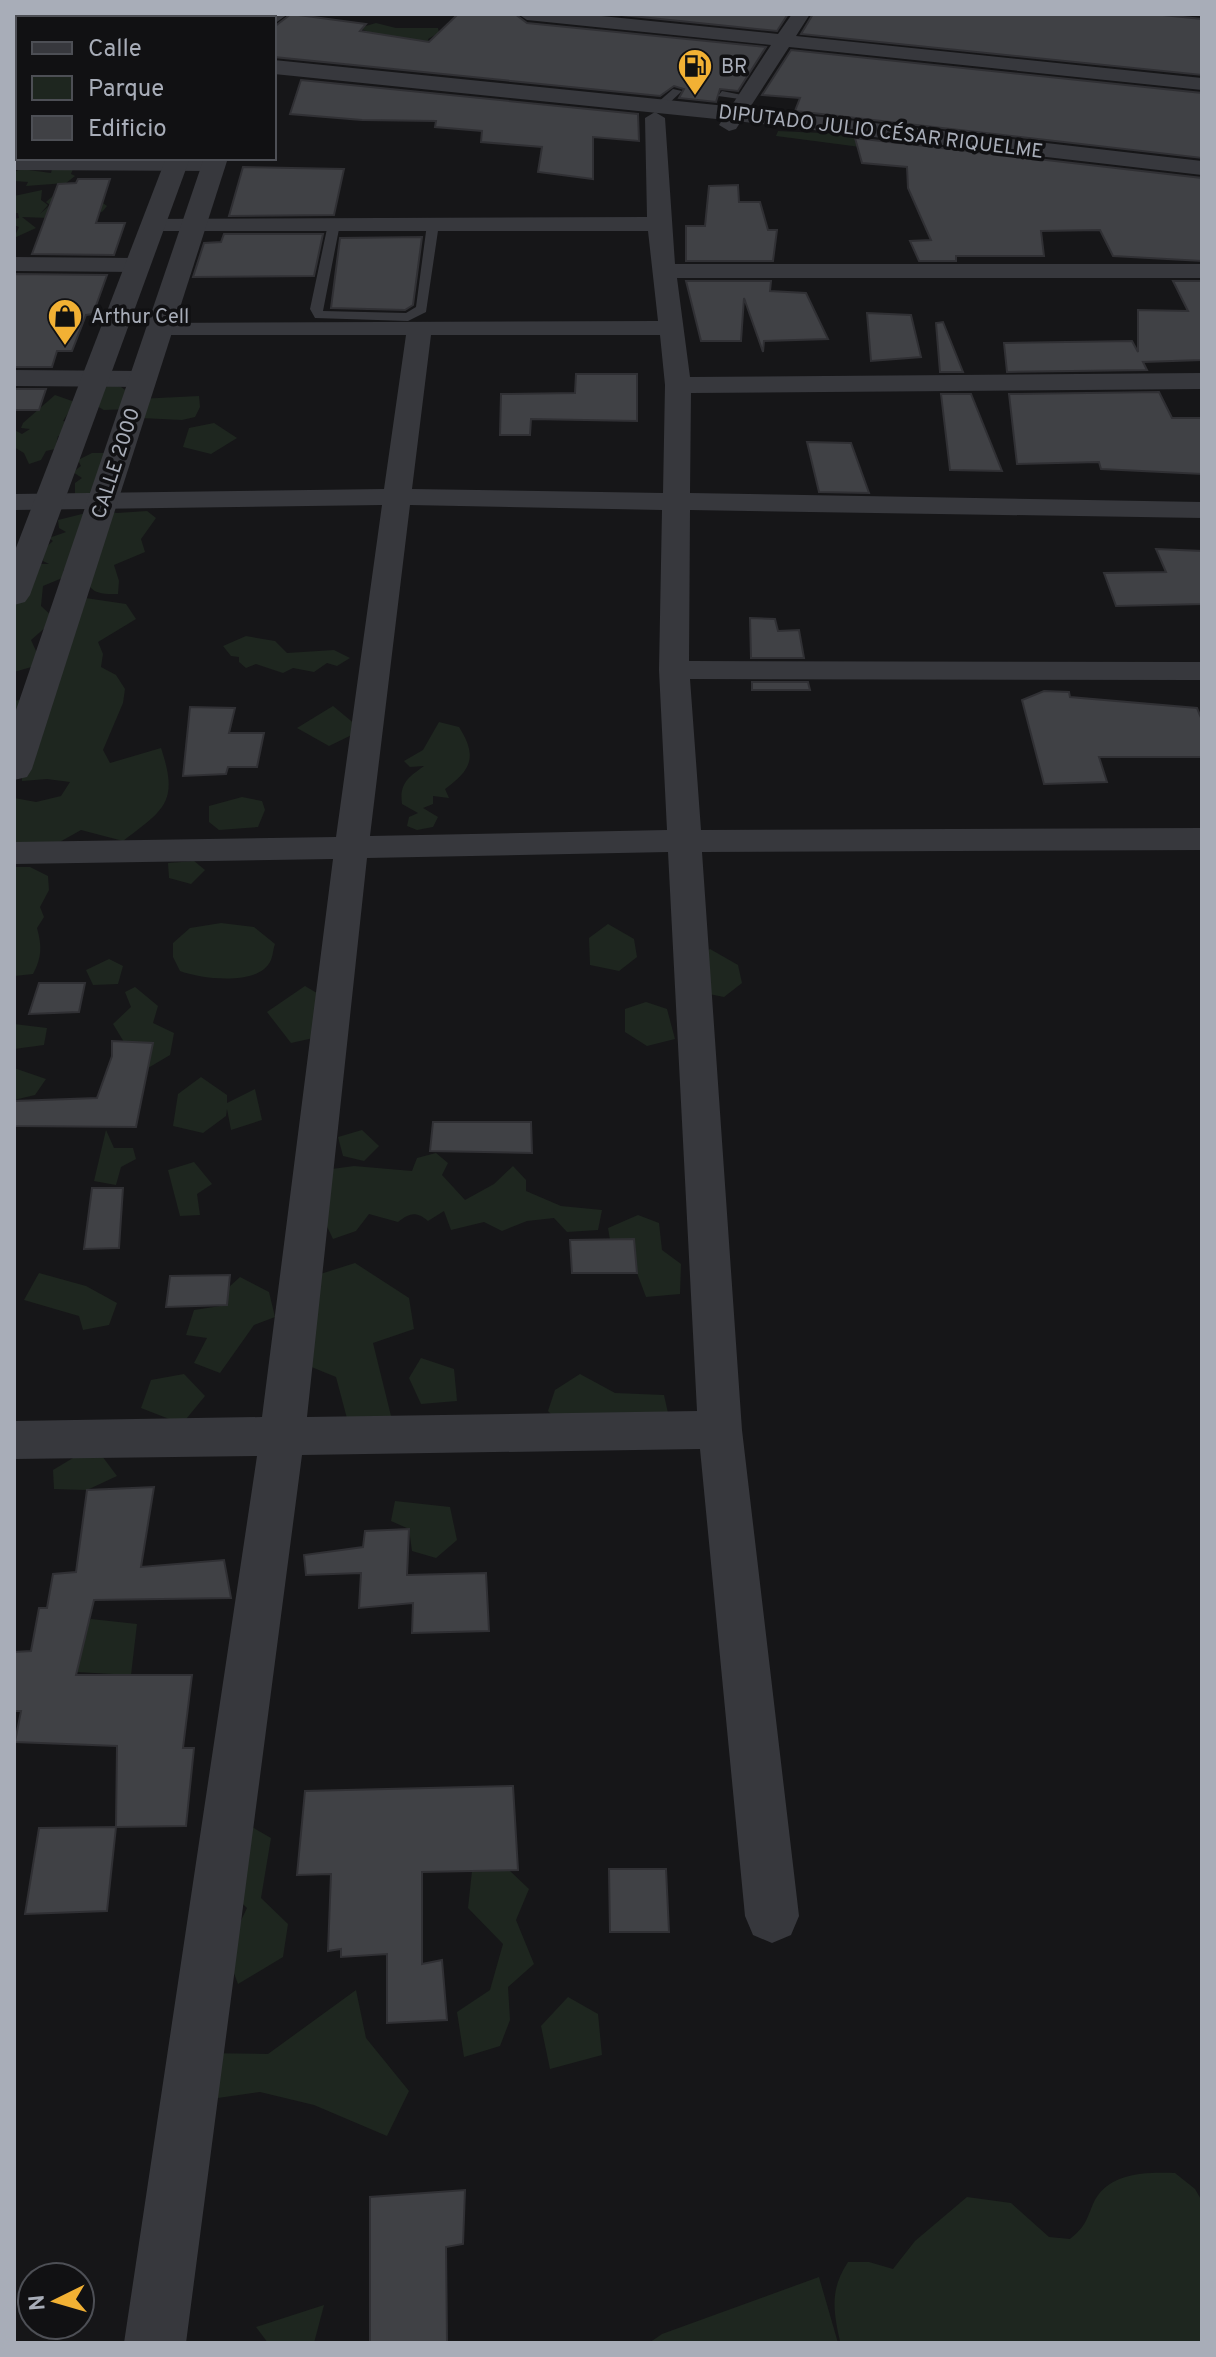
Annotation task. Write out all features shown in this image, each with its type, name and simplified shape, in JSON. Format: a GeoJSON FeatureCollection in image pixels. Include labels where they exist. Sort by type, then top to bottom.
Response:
{"type":"FeatureCollection","features":[{"type":"Feature","properties":{"kind":"street"},"geometry":{"type":"LineString","coordinates":[[527,14],[1202,84]]}},
{"type":"Feature","properties":{"kind":"street"},"geometry":{"type":"LineString","coordinates":[[738,112],[801,14]]}},
{"type":"Feature","properties":{"kind":"street","name":"DIPUTADO JULIO CÉSAR RIQUELME"},"geometry":{"type":"LineString","coordinates":[[276,67],[738,112],[1202,168]]}},
{"type":"Feature","properties":{"kind":"street","name":"DIPUTADO JULIO CÉSAR RIQUELME"},"geometry":{"type":"LineString","coordinates":[[276,79],[664,105]]}},
{"type":"Feature","properties":{"kind":"street"},"geometry":{"type":"LineString","coordinates":[[664,105],[659,224],[678,385],[674,670],[720,1430],[772,1916]]}},
{"type":"Feature","properties":{"kind":"street","name":"DIPUTADO JULIO CÉSAR RIQUELME"},"geometry":{"type":"LineString","coordinates":[[738,112],[1202,180]]}},
{"type":"Feature","properties":{"kind":"street","name":"CALLE 2000"},"geometry":{"type":"LineString","coordinates":[[14,595],[92,379],[177,161]]}},
{"type":"Feature","properties":{"kind":"street"},"geometry":{"type":"LineString","coordinates":[[14,164],[215,161]]}},
{"type":"Feature","properties":{"kind":"street","name":"CALLE 2000"},"geometry":{"type":"LineString","coordinates":[[14,769],[29,679],[103,499],[215,161]]}},
{"type":"Feature","properties":{"kind":"street"},"geometry":{"type":"LineString","coordinates":[[152,224],[659,224]]}},
{"type":"Feature","properties":{"kind":"street"},"geometry":{"type":"LineString","coordinates":[[14,264],[136,265]]}},
{"type":"Feature","properties":{"kind":"street"},"geometry":{"type":"LineString","coordinates":[[663,271],[1202,271]]}},
{"type":"Feature","properties":{"kind":"street"},"geometry":{"type":"LineString","coordinates":[[160,328],[336,323],[419,329],[670,328]]}},
{"type":"Feature","properties":{"kind":"street"},"geometry":{"type":"LineString","coordinates":[[155,2343],[282,1438],[352,850],[419,329]]}},
{"type":"Feature","properties":{"kind":"street"},"geometry":{"type":"LineString","coordinates":[[14,378],[143,379]]}},
{"type":"Feature","properties":{"kind":"street"},"geometry":{"type":"LineString","coordinates":[[678,385],[1202,381]]}},
{"type":"Feature","properties":{"kind":"street"},"geometry":{"type":"LineString","coordinates":[[14,502],[398,497],[1202,510]]}},
{"type":"Feature","properties":{"kind":"street"},"geometry":{"type":"LineString","coordinates":[[674,670],[1202,671]]}},
{"type":"Feature","properties":{"kind":"street"},"geometry":{"type":"LineString","coordinates":[[14,853],[352,850],[686,840],[1032,836],[1202,839]]}},
{"type":"Feature","properties":{"kind":"street"},"geometry":{"type":"LineString","coordinates":[[14,1440],[720,1430]]}},
{"type":"Feature","properties":{"kind":"lane"},"geometry":{"type":"LineString","coordinates":[[722,94],[738,112]]}},
{"type":"Feature","properties":{"kind":"lane"},"geometry":{"type":"LineString","coordinates":[[334,224],[316,309],[319,315],[336,323],[408,317],[420,312],[433,224]]}},
{"type":"Feature","properties":{"kind":"green space"},"geometry":{"type":"Polygon","coordinates":[[[376,23],[396,28],[438,28],[439,33],[428,39],[430,44],[383,38],[359,28],[376,23]]]}},
{"type":"Feature","properties":{"kind":"green space"},"geometry":{"type":"Polygon","coordinates":[[[778,131],[843,134],[916,147],[868,148],[776,136],[778,131]]]}},
{"type":"Feature","properties":{"kind":"green space"},"geometry":{"type":"Polygon","coordinates":[[[21,169],[51,173],[52,169],[73,169],[71,174],[75,176],[66,183],[26,186],[28,182],[14,181],[14,172],[21,169]]]}},
{"type":"Feature","properties":{"kind":"green space"},"geometry":{"type":"Polygon","coordinates":[[[42,190],[41,200],[48,205],[40,214],[50,205],[46,202],[54,195],[100,201],[107,206],[102,212],[88,208],[49,218],[22,217],[36,228],[14,238],[19,227],[14,225],[14,219],[19,218],[18,213],[14,213],[14,196],[42,190]]]}},
{"type":"Feature","properties":{"kind":"green space"},"geometry":{"type":"Polygon","coordinates":[[[105,384],[121,387],[138,399],[199,396],[200,407],[195,417],[182,420],[141,418],[129,409],[104,410],[91,403],[105,384]]]}},
{"type":"Feature","properties":{"kind":"green space"},"geometry":{"type":"Polygon","coordinates":[[[55,395],[75,402],[63,421],[69,422],[63,435],[58,436],[55,449],[46,451],[41,460],[29,464],[24,453],[14,447],[14,430],[22,434],[30,429],[21,428],[23,423],[55,395]]]}},
{"type":"Feature","properties":{"kind":"green space"},"geometry":{"type":"Polygon","coordinates":[[[214,423],[237,438],[211,454],[183,447],[189,428],[214,423]]]}},
{"type":"Feature","properties":{"kind":"green space"},"geometry":{"type":"Polygon","coordinates":[[[92,453],[108,453],[101,500],[75,494],[75,483],[82,478],[73,472],[81,466],[78,460],[92,453]]]}},
{"type":"Feature","properties":{"kind":"green space"},"geometry":{"type":"Polygon","coordinates":[[[98,510],[117,513],[147,511],[156,518],[141,539],[145,552],[114,565],[119,581],[118,594],[92,589],[76,566],[63,570],[67,576],[43,586],[41,606],[55,619],[31,640],[42,664],[14,672],[14,595],[39,564],[49,564],[43,561],[44,549],[53,541],[49,538],[66,532],[59,528],[58,520],[98,510]]]}},
{"type":"Feature","properties":{"kind":"green space"},"geometry":{"type":"Polygon","coordinates":[[[72,596],[126,604],[136,619],[98,642],[103,654],[101,667],[116,675],[125,689],[123,703],[103,750],[110,763],[161,748],[169,781],[168,793],[158,812],[123,841],[81,830],[49,848],[14,844],[14,798],[36,802],[61,796],[70,782],[47,779],[22,781],[22,768],[14,764],[14,701],[24,699],[72,596]]]}},
{"type":"Feature","properties":{"kind":"green space"},"geometry":{"type":"Polygon","coordinates":[[[246,636],[275,641],[287,653],[334,650],[350,658],[337,666],[327,663],[314,672],[293,668],[283,673],[256,664],[246,668],[239,662],[239,657],[231,656],[223,646],[246,636]]]}},
{"type":"Feature","properties":{"kind":"green space"},"geometry":{"type":"Polygon","coordinates":[[[333,706],[362,730],[329,746],[297,728],[333,706]]]}},
{"type":"Feature","properties":{"kind":"green space"},"geometry":{"type":"Polygon","coordinates":[[[439,722],[459,727],[468,747],[469,762],[461,776],[445,789],[449,798],[433,796],[433,804],[423,808],[438,817],[433,827],[417,830],[407,826],[409,817],[418,813],[402,804],[402,791],[410,777],[424,766],[410,767],[404,761],[423,750],[439,722]]]}},
{"type":"Feature","properties":{"kind":"green space"},"geometry":{"type":"Polygon","coordinates":[[[242,797],[262,801],[265,810],[258,827],[219,830],[209,822],[209,806],[242,797]]]}},
{"type":"Feature","properties":{"kind":"green space"},"geometry":{"type":"Polygon","coordinates":[[[194,861],[205,870],[191,884],[169,878],[168,863],[194,861]]]}},
{"type":"Feature","properties":{"kind":"green space"},"geometry":{"type":"Polygon","coordinates":[[[14,867],[30,867],[48,876],[49,890],[40,907],[44,917],[37,928],[40,951],[36,968],[33,974],[14,976],[14,867]]]}},
{"type":"Feature","properties":{"kind":"green space"},"geometry":{"type":"Polygon","coordinates":[[[221,923],[254,927],[275,944],[270,962],[263,970],[241,978],[214,978],[180,971],[173,957],[173,943],[190,928],[221,923]]]}},
{"type":"Feature","properties":{"kind":"green space"},"geometry":{"type":"Polygon","coordinates":[[[608,924],[634,939],[637,957],[619,971],[590,965],[589,938],[608,924]]]}},
{"type":"Feature","properties":{"kind":"green space"},"geometry":{"type":"Polygon","coordinates":[[[710,949],[738,965],[742,983],[724,997],[694,991],[691,963],[710,949]]]}},
{"type":"Feature","properties":{"kind":"green space"},"geometry":{"type":"Polygon","coordinates":[[[109,959],[123,966],[118,984],[93,985],[86,970],[109,959]]]}},
{"type":"Feature","properties":{"kind":"green space"},"geometry":{"type":"Polygon","coordinates":[[[305,986],[322,996],[318,1037],[291,1043],[267,1012],[305,986]]]}},
{"type":"Feature","properties":{"kind":"green space"},"geometry":{"type":"Polygon","coordinates":[[[135,987],[158,1006],[153,1023],[174,1033],[170,1055],[148,1068],[153,1043],[124,1042],[113,1024],[131,1007],[125,992],[135,987]]]}},
{"type":"Feature","properties":{"kind":"green space"},"geometry":{"type":"Polygon","coordinates":[[[646,1002],[667,1009],[675,1039],[647,1046],[625,1032],[625,1009],[646,1002]]]}},
{"type":"Feature","properties":{"kind":"green space"},"geometry":{"type":"Polygon","coordinates":[[[14,1024],[47,1028],[44,1045],[14,1049],[14,1024]]]}},
{"type":"Feature","properties":{"kind":"green space"},"geometry":{"type":"Polygon","coordinates":[[[14,1068],[46,1079],[35,1095],[14,1100],[14,1068]]]}},
{"type":"Feature","properties":{"kind":"green space"},"geometry":{"type":"Polygon","coordinates":[[[201,1077],[227,1095],[227,1103],[255,1089],[262,1120],[231,1130],[227,1109],[226,1116],[203,1133],[173,1126],[178,1094],[201,1077]]]}},
{"type":"Feature","properties":{"kind":"green space"},"geometry":{"type":"Polygon","coordinates":[[[106,1130],[114,1148],[133,1148],[136,1159],[121,1167],[116,1185],[94,1181],[106,1130]]]}},
{"type":"Feature","properties":{"kind":"green space"},"geometry":{"type":"Polygon","coordinates":[[[362,1130],[379,1146],[364,1161],[343,1156],[338,1137],[362,1130]]]}},
{"type":"Feature","properties":{"kind":"green space"},"geometry":{"type":"Polygon","coordinates":[[[436,1153],[448,1163],[442,1175],[465,1200],[494,1184],[513,1166],[526,1180],[526,1191],[561,1206],[602,1210],[598,1230],[567,1232],[554,1218],[527,1221],[502,1231],[484,1222],[451,1230],[444,1211],[428,1221],[416,1215],[398,1222],[369,1214],[356,1231],[333,1239],[319,1210],[332,1169],[354,1166],[412,1171],[417,1158],[436,1153]]]}},
{"type":"Feature","properties":{"kind":"green space"},"geometry":{"type":"Polygon","coordinates":[[[194,1162],[212,1184],[197,1194],[200,1215],[180,1216],[168,1170],[194,1162]]]}},
{"type":"Feature","properties":{"kind":"green space"},"geometry":{"type":"Polygon","coordinates":[[[638,1215],[659,1223],[662,1250],[681,1264],[680,1294],[646,1297],[637,1273],[634,1239],[610,1240],[608,1228],[638,1215]]]}},
{"type":"Feature","properties":{"kind":"green space"},"geometry":{"type":"Polygon","coordinates":[[[355,1263],[409,1298],[414,1329],[373,1343],[392,1420],[349,1426],[336,1377],[309,1366],[311,1277],[355,1263]]]}},
{"type":"Feature","properties":{"kind":"green space"},"geometry":{"type":"Polygon","coordinates":[[[39,1273],[86,1286],[117,1303],[109,1325],[83,1330],[79,1316],[24,1300],[39,1273]]]}},
{"type":"Feature","properties":{"kind":"green space"},"geometry":{"type":"Polygon","coordinates":[[[240,1277],[269,1292],[275,1317],[254,1325],[220,1373],[194,1363],[207,1338],[186,1335],[194,1310],[227,1305],[229,1287],[240,1277]]]}},
{"type":"Feature","properties":{"kind":"green space"},"geometry":{"type":"Polygon","coordinates":[[[421,1358],[454,1369],[457,1401],[421,1404],[409,1378],[421,1358]]]}},
{"type":"Feature","properties":{"kind":"green space"},"geometry":{"type":"Polygon","coordinates":[[[184,1374],[205,1396],[182,1424],[141,1408],[151,1380],[184,1374]]]}},
{"type":"Feature","properties":{"kind":"green space"},"geometry":{"type":"Polygon","coordinates":[[[580,1374],[615,1393],[664,1395],[672,1431],[570,1433],[548,1411],[555,1390],[580,1374]]]}},
{"type":"Feature","properties":{"kind":"green space"},"geometry":{"type":"Polygon","coordinates":[[[102,1456],[117,1476],[87,1490],[54,1489],[53,1470],[73,1458],[102,1456]]]}},
{"type":"Feature","properties":{"kind":"green space"},"geometry":{"type":"Polygon","coordinates":[[[395,1501],[450,1507],[457,1540],[436,1558],[412,1551],[409,1529],[391,1521],[395,1501]]]}},
{"type":"Feature","properties":{"kind":"green space"},"geometry":{"type":"Polygon","coordinates":[[[91,1619],[137,1624],[131,1675],[76,1672],[66,1651],[91,1619]]]}},
{"type":"Feature","properties":{"kind":"green space"},"geometry":{"type":"Polygon","coordinates":[[[245,1823],[271,1838],[261,1898],[288,1924],[283,1957],[238,1984],[226,1952],[247,1908],[227,1889],[245,1823]]]}},
{"type":"Feature","properties":{"kind":"green space"},"geometry":{"type":"Polygon","coordinates":[[[509,1870],[529,1889],[516,1920],[534,1964],[508,1987],[510,2020],[500,2046],[464,2057],[457,2012],[490,1990],[503,1944],[468,1908],[472,1871],[509,1870]]]}},
{"type":"Feature","properties":{"kind":"green space"},"geometry":{"type":"Polygon","coordinates":[[[356,1990],[366,2038],[409,2091],[387,2136],[314,2105],[260,2092],[204,2100],[196,2053],[268,2054],[356,1990]]]}},
{"type":"Feature","properties":{"kind":"green space"},"geometry":{"type":"Polygon","coordinates":[[[568,1997],[598,2014],[602,2055],[550,2069],[541,2026],[568,1997]]]}},
{"type":"Feature","properties":{"kind":"green space"},"geometry":{"type":"Polygon","coordinates":[[[1175,2173],[1195,2189],[1202,2201],[1202,2343],[840,2341],[835,2300],[838,2281],[848,2262],[869,2262],[893,2269],[915,2241],[967,2197],[1011,2203],[1049,2237],[1070,2239],[1082,2227],[1099,2193],[1117,2180],[1140,2174],[1175,2173]]]}},
{"type":"Feature","properties":{"kind":"green space"},"geometry":{"type":"Polygon","coordinates":[[[819,2277],[838,2343],[649,2343],[662,2334],[819,2277]]]}},
{"type":"Feature","properties":{"kind":"green space"},"geometry":{"type":"Polygon","coordinates":[[[324,2305],[314,2343],[268,2343],[256,2327],[324,2305]]]}},
{"type":"Feature","properties":{"kind":"building"},"geometry":{"type":"Polygon","coordinates":[[[291,14],[366,24],[360,31],[429,42],[458,14],[515,14],[527,23],[766,47],[738,91],[720,89],[716,102],[679,98],[684,89],[674,86],[660,96],[276,57],[276,25],[291,14]]]}},
{"type":"Feature","properties":{"kind":"building"},"geometry":{"type":"Polygon","coordinates":[[[612,14],[788,14],[777,31],[612,14]]]}},
{"type":"Feature","properties":{"kind":"building"},"geometry":{"type":"Polygon","coordinates":[[[813,14],[1153,14],[1202,19],[1202,75],[801,34],[813,14]]]}},
{"type":"Feature","properties":{"kind":"building"},"geometry":{"type":"Polygon","coordinates":[[[791,50],[1202,93],[1202,158],[795,111],[800,98],[762,95],[791,50]]]}},
{"type":"Feature","properties":{"kind":"building"},"geometry":{"type":"Polygon","coordinates":[[[301,80],[638,114],[639,141],[593,137],[593,179],[538,172],[542,147],[481,142],[482,131],[435,127],[436,121],[362,120],[290,114],[301,80]]]}},
{"type":"Feature","properties":{"kind":"building"},"geometry":{"type":"Polygon","coordinates":[[[855,138],[1202,178],[1202,261],[1113,256],[1100,230],[1041,231],[1044,256],[956,256],[956,261],[919,261],[910,241],[931,240],[908,188],[907,167],[862,163],[855,138]]]}},
{"type":"Feature","properties":{"kind":"building"},"geometry":{"type":"Polygon","coordinates":[[[243,167],[344,169],[334,215],[229,216],[243,167]]]}},
{"type":"Feature","properties":{"kind":"building"},"geometry":{"type":"Polygon","coordinates":[[[78,179],[110,179],[96,223],[125,223],[114,255],[32,254],[58,184],[76,183],[78,179]]]}},
{"type":"Feature","properties":{"kind":"building"},"geometry":{"type":"Polygon","coordinates":[[[738,185],[739,202],[760,202],[768,230],[777,230],[773,261],[686,261],[686,226],[705,226],[709,186],[738,185]]]}},
{"type":"Feature","properties":{"kind":"building"},"geometry":{"type":"Polygon","coordinates":[[[224,234],[323,234],[314,276],[193,277],[204,243],[221,242],[224,234]]]}},
{"type":"Feature","properties":{"kind":"building"},"geometry":{"type":"Polygon","coordinates":[[[422,237],[413,305],[405,310],[331,308],[340,238],[422,237]]]}},
{"type":"Feature","properties":{"kind":"building"},"geometry":{"type":"Polygon","coordinates":[[[14,274],[107,275],[93,314],[86,315],[72,351],[57,351],[52,367],[14,367],[14,274]]]}},
{"type":"Feature","properties":{"kind":"building"},"geometry":{"type":"Polygon","coordinates":[[[686,281],[771,281],[770,291],[806,293],[828,339],[764,341],[763,352],[744,298],[741,341],[701,341],[686,281]]]}},
{"type":"Feature","properties":{"kind":"building"},"geometry":{"type":"Polygon","coordinates":[[[1173,281],[1202,281],[1202,360],[1143,362],[1147,370],[1007,372],[1004,343],[1132,341],[1138,352],[1138,310],[1188,311],[1173,281]]]}},
{"type":"Feature","properties":{"kind":"building"},"geometry":{"type":"Polygon","coordinates":[[[867,313],[911,315],[921,357],[871,361],[867,313]]]}},
{"type":"Feature","properties":{"kind":"building"},"geometry":{"type":"Polygon","coordinates":[[[943,322],[963,372],[940,372],[936,323],[943,322]]]}},
{"type":"Feature","properties":{"kind":"building"},"geometry":{"type":"Polygon","coordinates":[[[576,374],[637,374],[637,421],[531,419],[530,435],[500,435],[501,394],[575,393],[576,374]]]}},
{"type":"Feature","properties":{"kind":"building"},"geometry":{"type":"Polygon","coordinates":[[[14,389],[46,389],[39,410],[14,410],[14,389]]]}},
{"type":"Feature","properties":{"kind":"building"},"geometry":{"type":"Polygon","coordinates":[[[1159,392],[1172,418],[1202,418],[1202,474],[1101,469],[1099,462],[1017,464],[1009,394],[1159,392]]]}},
{"type":"Feature","properties":{"kind":"building"},"geometry":{"type":"Polygon","coordinates":[[[941,394],[971,394],[1002,471],[950,470],[941,394]]]}},
{"type":"Feature","properties":{"kind":"building"},"geometry":{"type":"Polygon","coordinates":[[[807,442],[851,443],[869,493],[819,492],[807,442]]]}},
{"type":"Feature","properties":{"kind":"building"},"geometry":{"type":"Polygon","coordinates":[[[1156,549],[1202,551],[1202,604],[1116,606],[1104,573],[1166,572],[1156,549]]]}},
{"type":"Feature","properties":{"kind":"building"},"geometry":{"type":"Polygon","coordinates":[[[750,618],[775,619],[778,631],[799,630],[804,658],[751,658],[750,618]]]}},
{"type":"Feature","properties":{"kind":"building"},"geometry":{"type":"Polygon","coordinates":[[[752,682],[808,682],[810,690],[752,690],[752,682]]]}},
{"type":"Feature","properties":{"kind":"building"},"geometry":{"type":"Polygon","coordinates":[[[1044,691],[1069,692],[1070,697],[1197,708],[1202,720],[1202,757],[1099,757],[1107,782],[1044,784],[1022,700],[1044,691]]]}},
{"type":"Feature","properties":{"kind":"building"},"geometry":{"type":"Polygon","coordinates":[[[190,707],[235,708],[229,733],[264,733],[257,767],[228,767],[226,774],[183,776],[190,707]]]}},
{"type":"Feature","properties":{"kind":"building"},"geometry":{"type":"Polygon","coordinates":[[[39,983],[85,983],[79,1012],[29,1014],[39,983]]]}},
{"type":"Feature","properties":{"kind":"building"},"geometry":{"type":"Polygon","coordinates":[[[112,1041],[153,1043],[136,1127],[14,1126],[14,1101],[97,1098],[112,1056],[112,1041]]]}},
{"type":"Feature","properties":{"kind":"building"},"geometry":{"type":"Polygon","coordinates":[[[433,1122],[531,1122],[532,1153],[430,1151],[433,1122]]]}},
{"type":"Feature","properties":{"kind":"building"},"geometry":{"type":"Polygon","coordinates":[[[92,1188],[123,1188],[119,1248],[84,1249],[92,1188]]]}},
{"type":"Feature","properties":{"kind":"building"},"geometry":{"type":"Polygon","coordinates":[[[634,1239],[637,1273],[572,1273],[570,1240],[634,1239]]]}},
{"type":"Feature","properties":{"kind":"building"},"geometry":{"type":"Polygon","coordinates":[[[230,1275],[227,1305],[166,1307],[170,1276],[230,1275]]]}},
{"type":"Feature","properties":{"kind":"building"},"geometry":{"type":"Polygon","coordinates":[[[154,1487],[141,1567],[224,1560],[231,1598],[94,1600],[76,1675],[192,1675],[183,1748],[194,1748],[186,1826],[116,1827],[117,1746],[15,1742],[21,1711],[14,1711],[14,1652],[31,1651],[39,1608],[47,1608],[53,1574],[76,1572],[87,1490],[154,1487]]]}},
{"type":"Feature","properties":{"kind":"building"},"geometry":{"type":"Polygon","coordinates":[[[409,1529],[407,1575],[486,1573],[489,1631],[412,1633],[413,1603],[359,1608],[361,1573],[306,1575],[304,1555],[363,1547],[365,1531],[409,1529]]]}},
{"type":"Feature","properties":{"kind":"building"},"geometry":{"type":"Polygon","coordinates":[[[513,1786],[518,1870],[422,1872],[422,1964],[442,1960],[447,2020],[387,2023],[387,1954],[341,1957],[341,1949],[328,1951],[331,1874],[297,1875],[305,1791],[513,1786]]]}},
{"type":"Feature","properties":{"kind":"building"},"geometry":{"type":"Polygon","coordinates":[[[116,1827],[107,1911],[25,1914],[39,1828],[116,1827]]]}},
{"type":"Feature","properties":{"kind":"building"},"geometry":{"type":"Polygon","coordinates":[[[609,1869],[666,1869],[669,1932],[610,1932],[609,1869]]]}},
{"type":"Feature","properties":{"kind":"building"},"geometry":{"type":"Polygon","coordinates":[[[465,2190],[463,2244],[446,2247],[447,2343],[370,2343],[370,2197],[465,2190]]]}},
{"type":"Feature","properties":{"kind":"place","name":"BR"},"geometry":{"type":"Point","coordinates":[695,97]}},
{"type":"Feature","properties":{"kind":"place","name":"Arthur Cell"},"geometry":{"type":"Point","coordinates":[65,347]}}]}
